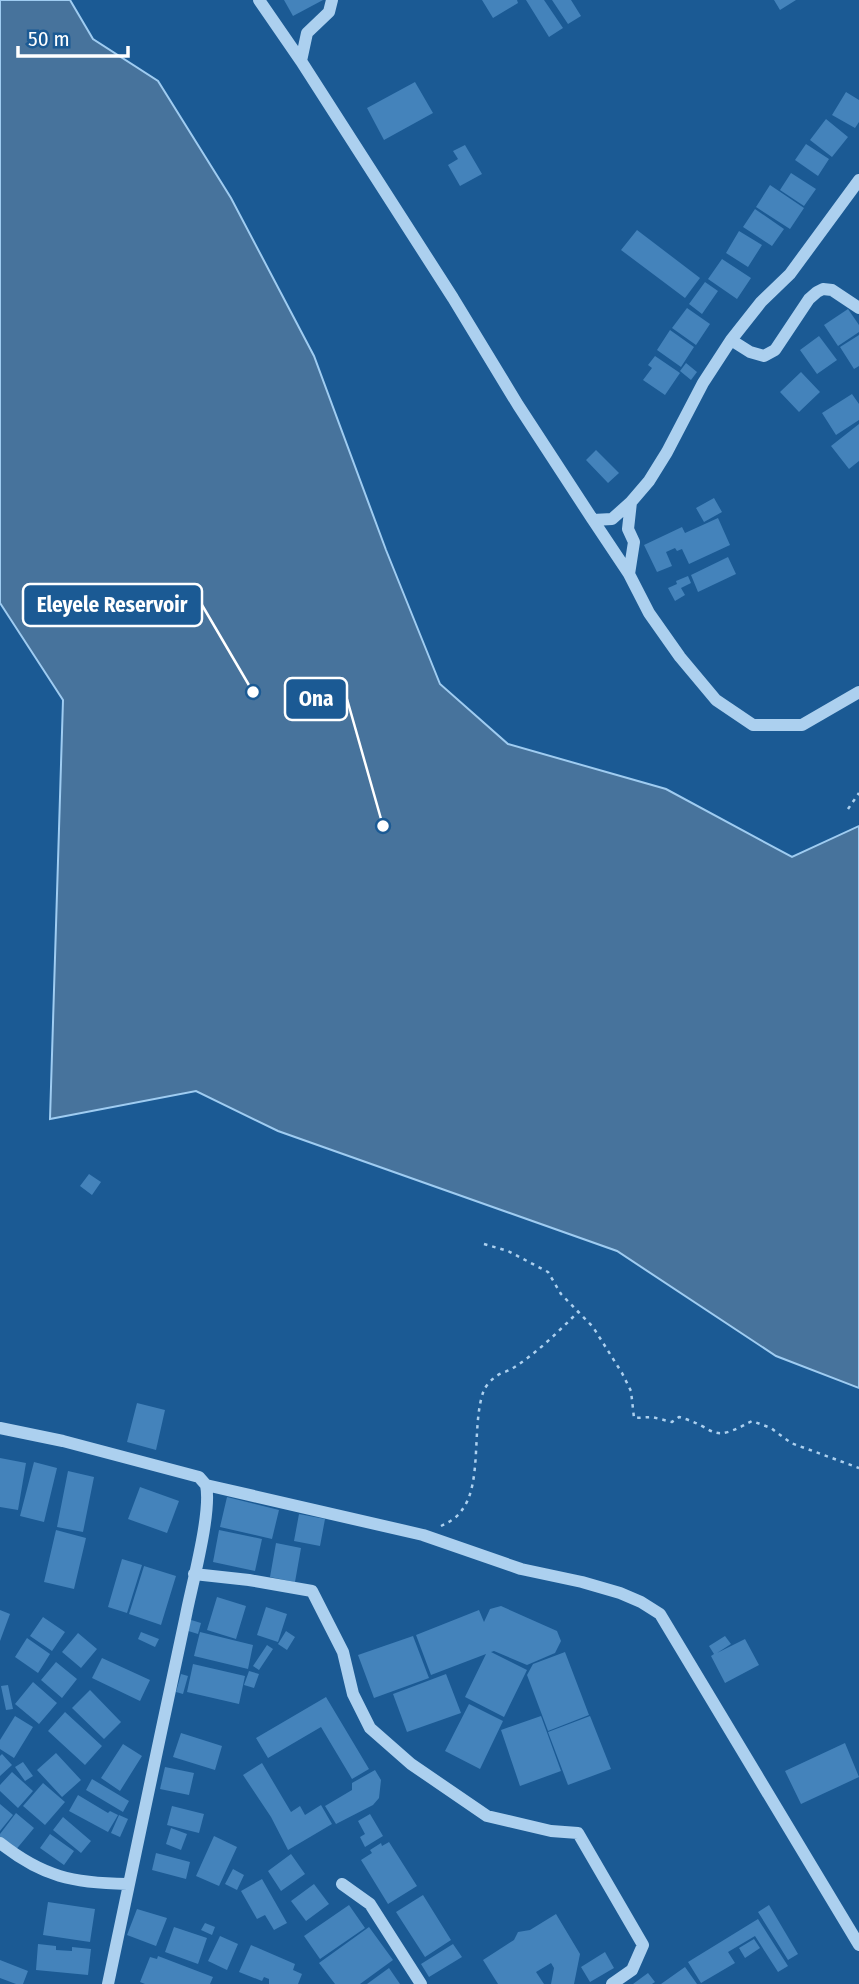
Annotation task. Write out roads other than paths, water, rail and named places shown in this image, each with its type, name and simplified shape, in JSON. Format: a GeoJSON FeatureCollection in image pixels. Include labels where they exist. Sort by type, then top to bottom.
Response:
{"type":"FeatureCollection","features":[{"type":"Feature","properties":{"kind":"street"},"geometry":{"type":"LineString","coordinates":[[259,0],[405,223],[517,405],[629,574],[649,613],[680,657],[716,700],[752,725],[802,725],[859,692]]}},
{"type":"Feature","properties":{"kind":"street"},"geometry":{"type":"LineString","coordinates":[[301,61],[307,33],[329,12],[332,0]]}},
{"type":"Feature","properties":{"kind":"street"},"geometry":{"type":"LineString","coordinates":[[593,520],[612,519],[649,481],[703,383],[731,340],[761,302],[790,274],[859,180]]}},
{"type":"Feature","properties":{"kind":"street"},"geometry":{"type":"LineString","coordinates":[[731,340],[750,352],[764,356],[775,350],[809,299],[823,289],[832,289],[859,308]]}},
{"type":"Feature","properties":{"kind":"street"},"geometry":{"type":"LineString","coordinates":[[629,574],[634,542],[628,529],[631,502]]}},
{"type":"Feature","properties":{"kind":"street"},"geometry":{"type":"LineString","coordinates":[[0,1428],[63,1441],[199,1477],[206,1485],[208,1501],[194,1574],[108,1984]]}},
{"type":"Feature","properties":{"kind":"street"},"geometry":{"type":"LineString","coordinates":[[206,1485],[423,1535],[521,1569],[620,1593],[660,1614],[859,1945]]}},
{"type":"Feature","properties":{"kind":"street"},"geometry":{"type":"LineString","coordinates":[[194,1574],[312,1591],[343,1652],[354,1694],[370,1728],[411,1763],[487,1816],[551,1831],[578,1833],[643,1945],[632,1970],[612,1984]]}},
{"type":"Feature","properties":{"kind":"street"},"geometry":{"type":"LineString","coordinates":[[0,1843],[20,1858],[58,1877],[90,1883],[127,1884]]}},
{"type":"Feature","properties":{"kind":"street"},"geometry":{"type":"LineString","coordinates":[[341,1884],[370,1904],[421,1984]]}},
{"type":"Feature","properties":{"kind":"water"},"geometry":{"type":"Polygon","coordinates":[[[0,0],[70,0],[93,39],[158,81],[231,198],[314,356],[386,550],[440,684],[508,744],[666,789],[792,857],[859,826],[859,1388],[776,1356],[617,1251],[278,1131],[196,1091],[50,1119],[63,700],[0,603],[0,0]]]}},
{"type":"Feature","properties":{"kind":"place","name":"Eleyele Reservoir"},"geometry":{"type":"Point","coordinates":[253,692]}},
{"type":"Feature","properties":{"kind":"place","name":"Ona"},"geometry":{"type":"Point","coordinates":[383,826]}}]}
